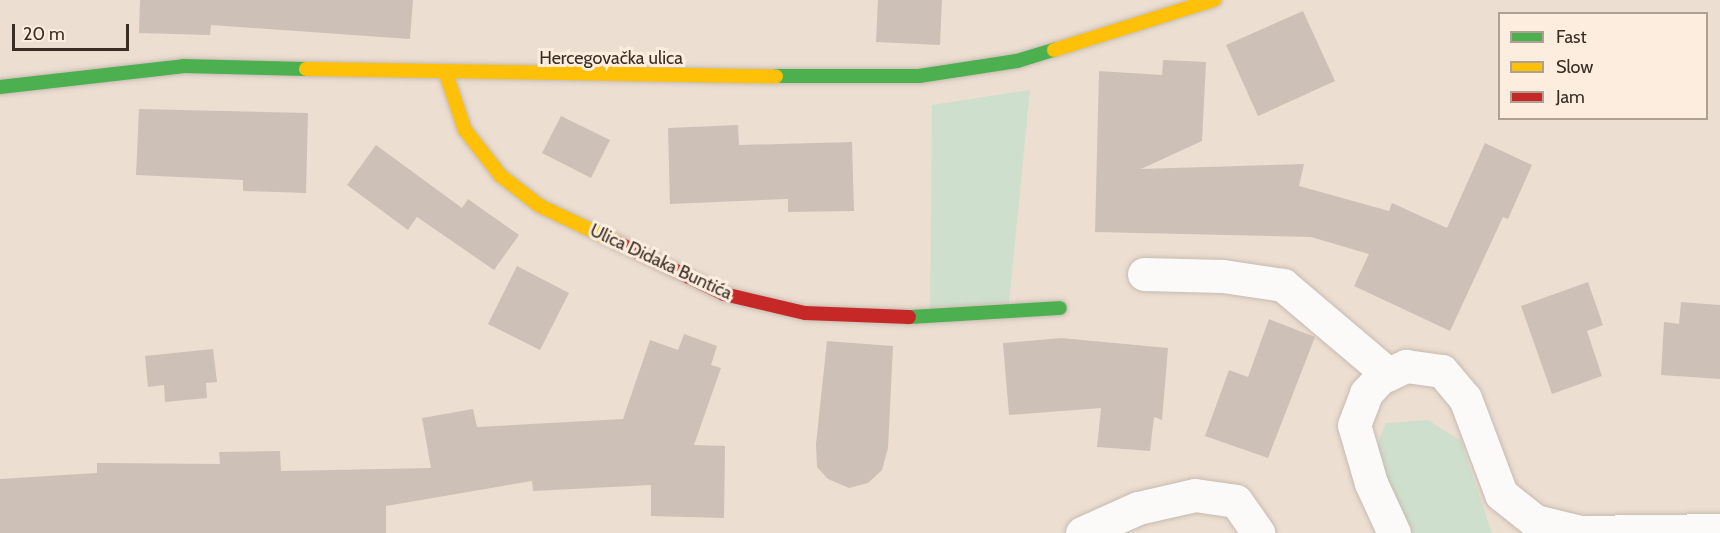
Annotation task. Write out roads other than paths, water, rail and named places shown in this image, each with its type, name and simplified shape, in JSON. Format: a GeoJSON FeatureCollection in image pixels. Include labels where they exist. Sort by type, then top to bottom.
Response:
{"type":"FeatureCollection","features":[{"type":"Feature","properties":{"kind":"street","name":"Hercegovačka ulica"},"geometry":{"type":"LineString","coordinates":[[0,87],[183,66],[446,74],[919,76],[1017,61],[1148,24],[1214,0]]}},
{"type":"Feature","properties":{"kind":"street","name":"Ulica Didaka Buntića"},"geometry":{"type":"LineString","coordinates":[[446,74],[465,130],[501,176],[540,206],[724,294],[805,313],[885,318],[1060,308]]}},
{"type":"Feature","properties":{"kind":"street"},"geometry":{"type":"LineString","coordinates":[[1144,274],[1223,276],[1284,285],[1388,374]]}},
{"type":"Feature","properties":{"kind":"street"},"geometry":{"type":"LineString","coordinates":[[1394,533],[1371,483],[1354,425],[1366,393],[1388,374],[1406,366],[1442,371],[1465,398],[1501,494],[1535,521],[1580,532],[1720,531]]}},
{"type":"Feature","properties":{"kind":"street"},"geometry":{"type":"LineString","coordinates":[[1082,533],[1138,508],[1195,495],[1236,501],[1258,533]]}}]}
